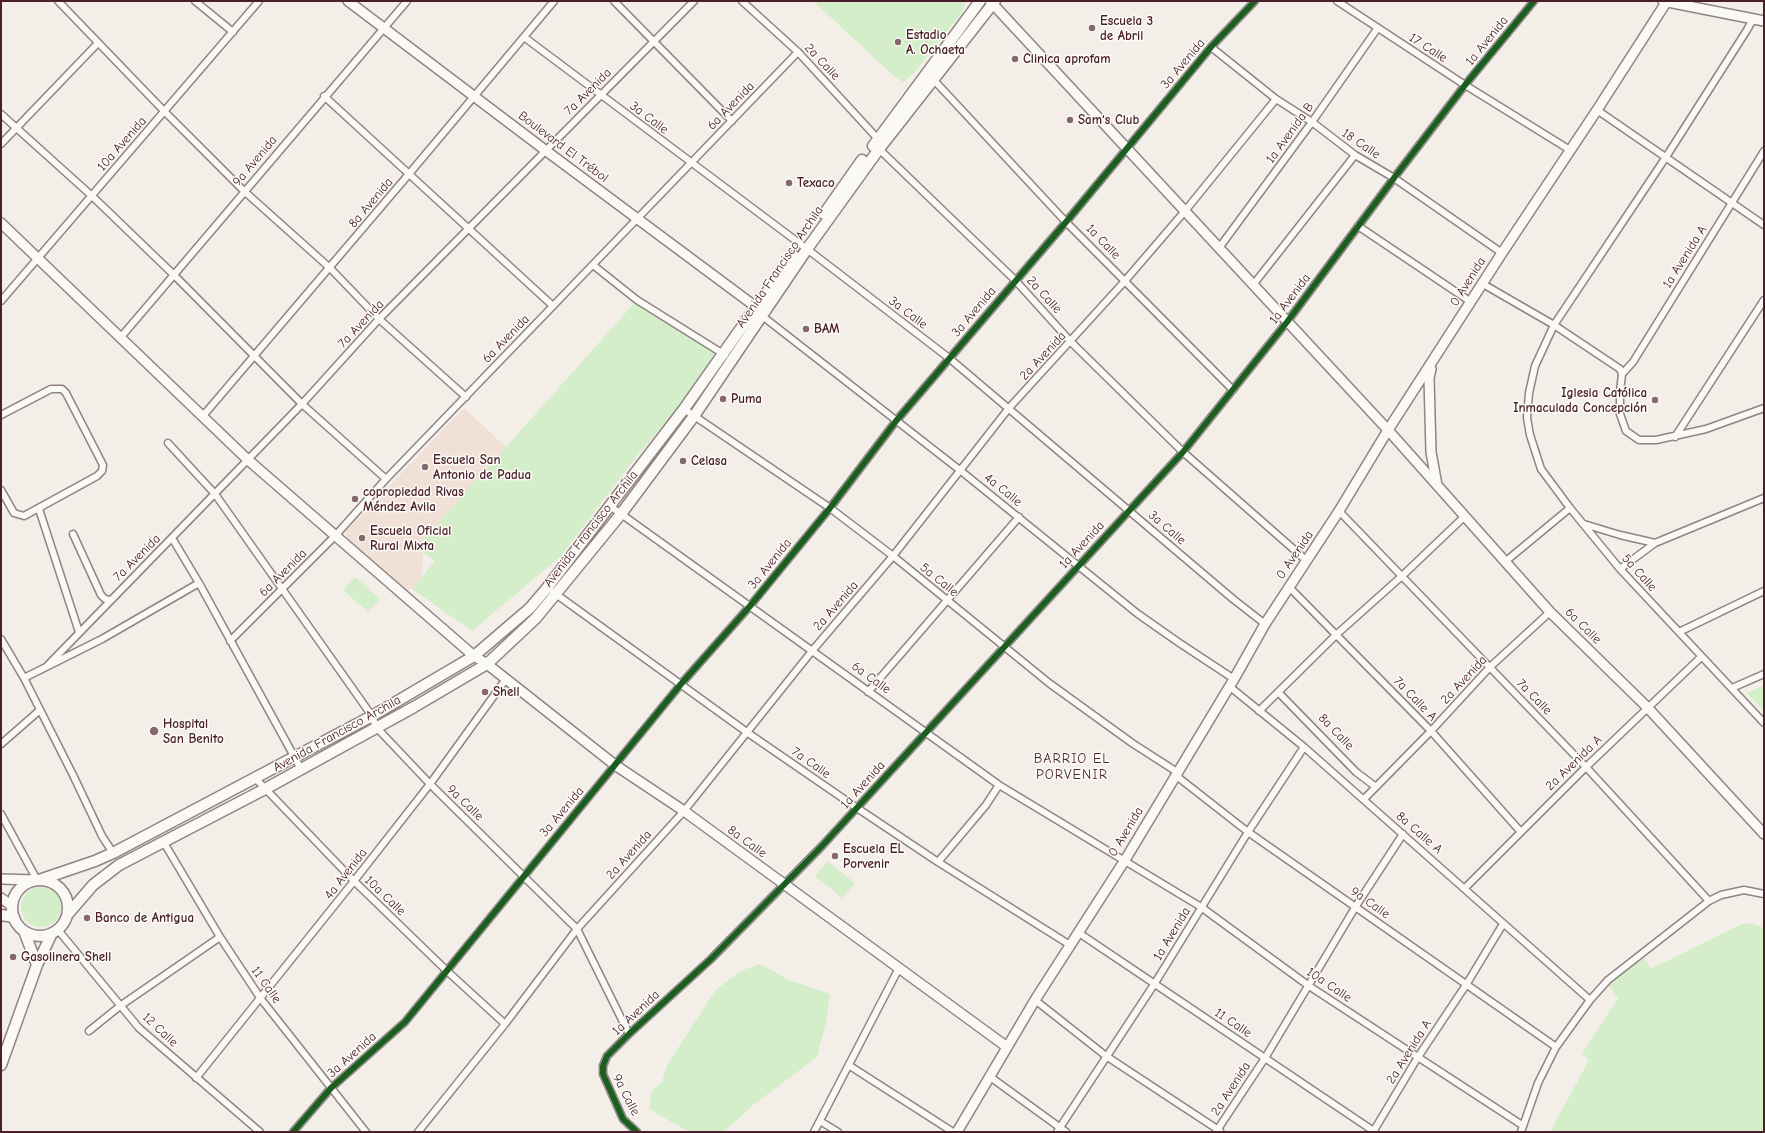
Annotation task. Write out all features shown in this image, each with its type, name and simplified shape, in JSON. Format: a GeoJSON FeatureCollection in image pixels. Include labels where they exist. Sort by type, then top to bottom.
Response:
{"type":"FeatureCollection","features":[{"type":"Feature","properties":{"kind":"main road","name":"Avenida Francisco Archila"},"geometry":{"type":"LineString","coordinates":[[37,880],[95,861],[112,853],[372,716],[474,656],[530,608],[547,588],[684,409],[723,354],[758,311],[878,144],[927,71],[980,1]]}},
{"type":"Feature","properties":{"kind":"main road","name":"Avenida Francisco Archila"},"geometry":{"type":"LineString","coordinates":[[878,144],[933,80],[992,2]]}},
{"type":"Feature","properties":{"kind":"main road","name":"Avenida Francisco Archila"},"geometry":{"type":"LineString","coordinates":[[68,914],[93,885],[112,869],[265,789],[487,664],[536,618],[621,514],[694,416],[732,361],[758,311]]}},
{"type":"Feature","properties":{"kind":"main road"},"geometry":{"type":"LineString","coordinates":[[1,1065],[37,965],[55,932],[62,926],[68,914],[68,903],[64,893],[56,885],[46,880],[37,880],[22,887],[14,898],[12,906],[16,922],[24,931],[37,965]]}},
{"type":"Feature","properties":{"kind":"main road"},"geometry":{"type":"LineString","coordinates":[[1,915],[14,917]]}},
{"type":"Feature","properties":{"kind":"main road"},"geometry":{"type":"LineString","coordinates":[[24,931],[38,936],[55,932]]}},
{"type":"Feature","properties":{"kind":"street"},"geometry":{"type":"LineString","coordinates":[[58,1],[244,191],[330,268],[380,319],[466,397]]}},
{"type":"Feature","properties":{"kind":"street"},"geometry":{"type":"LineString","coordinates":[[195,1],[233,32]]}},
{"type":"Feature","properties":{"kind":"street","name":"10a Avenida"},"geometry":{"type":"LineString","coordinates":[[1,301],[259,1]]}},
{"type":"Feature","properties":{"kind":"street","name":"Boulevard El Trébol"},"geometry":{"type":"LineString","coordinates":[[348,1],[475,96],[544,150],[638,218],[758,311]]}},
{"type":"Feature","properties":{"kind":"street","name":"9a Avenida"},"geometry":{"type":"LineString","coordinates":[[121,337],[324,96],[407,1]]}},
{"type":"Feature","properties":{"kind":"street","name":"8a Avenida"},"geometry":{"type":"LineString","coordinates":[[202,416],[330,268],[554,1]]}},
{"type":"Feature","properties":{"kind":"street"},"geometry":{"type":"LineString","coordinates":[[614,1],[732,121]]}},
{"type":"Feature","properties":{"kind":"street","name":"7a Avenida"},"geometry":{"type":"LineString","coordinates":[[48,665],[302,404],[380,319],[544,150],[694,1]]}},
{"type":"Feature","properties":{"kind":"street","name":"2a Calle"},"geometry":{"type":"LineString","coordinates":[[742,1],[798,52],[878,144],[1015,280],[1071,342],[1183,452],[1307,561]]}},
{"type":"Feature","properties":{"kind":"street","name":"3a Avenida"},"geometry":{"type":"LineString","coordinates":[[293,1132],[332,1088],[405,1022],[681,684],[750,606],[830,508],[896,421],[1066,222],[1211,47],[1255,1]]}},
{"type":"Feature","properties":{"kind":"street","name":"17 Calle"},"geometry":{"type":"LineString","coordinates":[[1336,1],[1377,29],[1570,150]]}},
{"type":"Feature","properties":{"kind":"street","name":"1a Avenida"},"geometry":{"type":"LineString","coordinates":[[603,1066],[607,1056],[628,1034],[711,959],[857,808],[1183,452],[1288,322],[1358,226],[1465,85],[1534,1]]}},
{"type":"Feature","properties":{"kind":"street"},"geometry":{"type":"LineString","coordinates":[[1665,1],[1764,21]]}},
{"type":"Feature","properties":{"kind":"street","name":"0 Avenida"},"geometry":{"type":"LineString","coordinates":[[957,1132],[1035,1000],[1125,860],[1232,682],[1265,624],[1339,511],[1388,430],[1432,364],[1502,253],[1597,110],[1665,1]]}},
{"type":"Feature","properties":{"kind":"street","name":"6a Calle"},"geometry":{"type":"LineString","coordinates":[[992,2],[1388,430],[1550,612],[1647,707],[1764,834]]}},
{"type":"Feature","properties":{"kind":"street"},"geometry":{"type":"LineString","coordinates":[[1554,325],[1666,157],[1747,30],[1752,19]]}},
{"type":"Feature","properties":{"kind":"street","name":"1a Avenida B"},"geometry":{"type":"LineString","coordinates":[[1219,248],[1312,122],[1377,29]]}},
{"type":"Feature","properties":{"kind":"street","name":"3a Calle"},"geometry":{"type":"LineString","coordinates":[[524,37],[949,358],[1130,510],[1233,599],[1265,624]]}},
{"type":"Feature","properties":{"kind":"street"},"geometry":{"type":"LineString","coordinates":[[1,144],[98,43]]}},
{"type":"Feature","properties":{"kind":"street","name":"18 Calle"},"geometry":{"type":"LineString","coordinates":[[1211,47],[1276,99],[1312,122],[1355,155],[1394,178],[1502,253]]}},
{"type":"Feature","properties":{"kind":"street","name":"6a Avenida"},"geometry":{"type":"LineString","coordinates":[[230,641],[335,536],[386,479],[798,52]]}},
{"type":"Feature","properties":{"kind":"street","name":"1a Calle"},"geometry":{"type":"LineString","coordinates":[[927,71],[933,80],[1066,222],[1233,390]]}},
{"type":"Feature","properties":{"kind":"street"},"geometry":{"type":"LineString","coordinates":[[324,96],[553,306]]}},
{"type":"Feature","properties":{"kind":"street","name":"2a Avenida"},"geometry":{"type":"LineString","coordinates":[[418,1132],[505,1024],[577,929],[684,812],[812,651],[893,556],[1009,408],[1071,342],[1124,282],[1185,211],[1276,99]]}},
{"type":"Feature","properties":{"kind":"street"},"geometry":{"type":"LineString","coordinates":[[1597,110],[1764,225]]}},
{"type":"Feature","properties":{"kind":"street"},"geometry":{"type":"LineString","coordinates":[[1,114],[92,196],[174,275],[302,404],[386,479]]}},
{"type":"Feature","properties":{"kind":"street","name":"1a Avenida A"},"geometry":{"type":"LineString","coordinates":[[1622,374],[1633,362],[1764,151]]}},
{"type":"Feature","properties":{"kind":"street"},"geometry":{"type":"LineString","coordinates":[[1253,285],[1355,155]]}},
{"type":"Feature","properties":{"kind":"street","name":"8a Calle"},"geometry":{"type":"LineString","coordinates":[[1,223],[247,459],[474,656],[487,664],[615,765],[684,812],[1007,1046]]}},
{"type":"Feature","properties":{"kind":"street"},"geometry":{"type":"LineString","coordinates":[[1358,226],[1471,302]]}},
{"type":"Feature","properties":{"kind":"street"},"geometry":{"type":"LineString","coordinates":[[593,265],[637,300],[732,361]]}},
{"type":"Feature","properties":{"kind":"street"},"geometry":{"type":"LineString","coordinates":[[1482,284],[1554,325],[1615,364],[1622,374],[1620,414],[1626,431],[1639,440],[1647,441],[1675,437],[1706,429],[1764,408]]}},
{"type":"Feature","properties":{"kind":"street"},"geometry":{"type":"LineString","coordinates":[[1675,437],[1764,300]]}},
{"type":"Feature","properties":{"kind":"street","name":"4a Calle"},"geometry":{"type":"LineString","coordinates":[[758,311],[1019,517],[1078,566],[1232,682]]}},
{"type":"Feature","properties":{"kind":"street","name":"5a Calle"},"geometry":{"type":"LineString","coordinates":[[1554,325],[1535,366],[1529,393],[1527,418],[1530,435],[1541,469],[1570,508],[1620,569],[1764,723]]}},
{"type":"Feature","properties":{"kind":"street"},"geometry":{"type":"LineString","coordinates":[[1432,364],[1429,378],[1431,452],[1437,484]]}},
{"type":"Feature","properties":{"kind":"street"},"geometry":{"type":"LineString","coordinates":[[1,415],[52,389],[62,389],[102,461],[103,468],[100,474],[24,516],[17,515],[12,510],[1,490]]}},
{"type":"Feature","properties":{"kind":"street","name":"5a Calle"},"geometry":{"type":"LineString","coordinates":[[684,409],[830,508],[893,556],[1049,683],[1132,743],[1177,772]]}},
{"type":"Feature","properties":{"kind":"street"},"geometry":{"type":"LineString","coordinates":[[168,443],[215,494],[372,716],[376,726]]}},
{"type":"Feature","properties":{"kind":"street"},"geometry":{"type":"LineString","coordinates":[[1620,569],[1655,543],[1764,498]]}},
{"type":"Feature","properties":{"kind":"street","name":"6a Calle"},"geometry":{"type":"LineString","coordinates":[[610,506],[999,785],[1125,860]]}},
{"type":"Feature","properties":{"kind":"street"},"geometry":{"type":"LineString","coordinates":[[1506,561],[1570,508]]}},
{"type":"Feature","properties":{"kind":"street"},"geometry":{"type":"LineString","coordinates":[[39,509],[79,632]]}},
{"type":"Feature","properties":{"kind":"street","name":"7a Calle"},"geometry":{"type":"LineString","coordinates":[[1339,511],[1586,767],[1709,901]]}},
{"type":"Feature","properties":{"kind":"street"},"geometry":{"type":"LineString","coordinates":[[1259,711],[1279,693],[1337,634],[1402,576],[1465,516]]}},
{"type":"Feature","properties":{"kind":"street"},"geometry":{"type":"LineString","coordinates":[[868,692],[1019,517]]}},
{"type":"Feature","properties":{"kind":"street"},"geometry":{"type":"LineString","coordinates":[[1583,524],[1655,543]]}},
{"type":"Feature","properties":{"kind":"street"},"geometry":{"type":"LineString","coordinates":[[73,534],[101,595],[110,600]]}},
{"type":"Feature","properties":{"kind":"street"},"geometry":{"type":"LineString","coordinates":[[172,538],[199,583],[301,769]]}},
{"type":"Feature","properties":{"kind":"street"},"geometry":{"type":"LineString","coordinates":[[24,678],[102,639],[199,583]]}},
{"type":"Feature","properties":{"kind":"street","name":"7a Calle A"},"geometry":{"type":"LineString","coordinates":[[1289,587],[1432,731],[1520,831]]}},
{"type":"Feature","properties":{"kind":"street","name":"7a Calle"},"geometry":{"type":"LineString","coordinates":[[547,588],[748,733],[857,808],[938,862],[1070,945]]}},
{"type":"Feature","properties":{"kind":"street"},"geometry":{"type":"LineString","coordinates":[[1679,632],[1764,591]]}},
{"type":"Feature","properties":{"kind":"street","name":"2a Avenida"},"geometry":{"type":"LineString","coordinates":[[1364,799],[1432,731],[1490,667],[1550,612]]}},
{"type":"Feature","properties":{"kind":"street"},"geometry":{"type":"LineString","coordinates":[[1,639],[24,678],[102,836],[112,853]]}},
{"type":"Feature","properties":{"kind":"street","name":"2a Avenida A"},"geometry":{"type":"LineString","coordinates":[[1465,888],[1520,831],[1647,707],[1701,657]]}},
{"type":"Feature","properties":{"kind":"street"},"geometry":{"type":"LineString","coordinates":[[1732,688],[1764,674]]}},
{"type":"Feature","properties":{"kind":"street","name":"4a Avenida"},"geometry":{"type":"LineString","coordinates":[[196,1078],[261,999],[430,784],[506,679]]}},
{"type":"Feature","properties":{"kind":"street","name":"8a Calle A"},"geometry":{"type":"LineString","coordinates":[[1232,682],[1259,711],[1304,747],[1364,799],[1590,1000]]}},
{"type":"Feature","properties":{"kind":"street","name":"8a Calle"},"geometry":{"type":"LineString","coordinates":[[1279,693],[1356,772],[1376,787]]}},
{"type":"Feature","properties":{"kind":"street"},"geometry":{"type":"LineString","coordinates":[[1,744],[40,710]]}},
{"type":"Feature","properties":{"kind":"street","name":"9a Calle"},"geometry":{"type":"LineString","coordinates":[[376,726],[430,784],[524,875],[577,929],[628,1034]]}},
{"type":"Feature","properties":{"kind":"street","name":"1a Avenida"},"geometry":{"type":"LineString","coordinates":[[1058,1130],[1155,983],[1248,832],[1304,747]]}},
{"type":"Feature","properties":{"kind":"street","name":"9a Calle"},"geometry":{"type":"LineString","coordinates":[[1177,772],[1179,778],[1248,832],[1556,1047]]}},
{"type":"Feature","properties":{"kind":"street","name":"10a Calle"},"geometry":{"type":"LineString","coordinates":[[255,778],[354,881],[447,971],[505,1024]]}},
{"type":"Feature","properties":{"kind":"street"},"geometry":{"type":"LineString","coordinates":[[938,862],[986,805],[999,785]]}},
{"type":"Feature","properties":{"kind":"street"},"geometry":{"type":"LineString","coordinates":[[1,814],[37,880]]}},
{"type":"Feature","properties":{"kind":"street","name":"2a Avenida"},"geometry":{"type":"LineString","coordinates":[[1219,1131],[1309,986],[1356,906],[1403,834]]}},
{"type":"Feature","properties":{"kind":"street","name":"11 Calle"},"geometry":{"type":"LineString","coordinates":[[164,841],[220,937],[261,999],[366,1132]]}},
{"type":"Feature","properties":{"kind":"street","name":"10a Calle"},"geometry":{"type":"LineString","coordinates":[[1125,860],[1201,907],[1309,986],[1418,1057],[1521,1129]]}},
{"type":"Feature","properties":{"kind":"street"},"geometry":{"type":"LineString","coordinates":[[1,879],[37,880]]}},
{"type":"Feature","properties":{"kind":"street"},"geometry":{"type":"LineString","coordinates":[[1521,1129],[1538,1084],[1556,1047],[1590,1000],[1608,980],[1709,901],[1721,895],[1744,890],[1764,894]]}},
{"type":"Feature","properties":{"kind":"street"},"geometry":{"type":"LineString","coordinates":[[1,898],[12,906]]}},
{"type":"Feature","properties":{"kind":"street","name":"2a Avenida A"},"geometry":{"type":"LineString","coordinates":[[1374,1132],[1418,1057],[1466,985],[1503,924]]}},
{"type":"Feature","properties":{"kind":"street","name":"12 Calle"},"geometry":{"type":"LineString","coordinates":[[55,932],[140,1028],[260,1132]]}},
{"type":"Feature","properties":{"kind":"street","name":"11 Calle"},"geometry":{"type":"LineString","coordinates":[[1079,933],[1374,1132]]}},
{"type":"Feature","properties":{"kind":"street"},"geometry":{"type":"LineString","coordinates":[[89,1031],[120,1006],[220,937]]}},
{"type":"Feature","properties":{"kind":"street"},"geometry":{"type":"LineString","coordinates":[[814,1132],[850,1066],[900,968]]}},
{"type":"Feature","properties":{"kind":"street"},"geometry":{"type":"LineString","coordinates":[[1035,1000],[1106,1056],[1219,1131]]}},
{"type":"Feature","properties":{"kind":"street","name":"9a Calle"},"geometry":{"type":"LineString","coordinates":[[603,1066],[603,1074],[623,1119],[637,1132]]}},
{"type":"Feature","properties":{"kind":"street"},"geometry":{"type":"LineString","coordinates":[[850,1066],[953,1132]]}},
{"type":"Feature","properties":{"kind":"street"},"geometry":{"type":"LineString","coordinates":[[989,1076],[1058,1130],[1066,1132]]}},
{"type":"Feature","properties":{"kind":"street"},"geometry":{"type":"LineString","coordinates":[[820,1121],[838,1132]]}},
{"type":"Feature","properties":{"kind":"shaded area"},"geometry":{"type":"Polygon","coordinates":[[[464,408],[506,447],[416,548],[423,553],[422,576],[412,589],[406,590],[347,541],[346,531],[464,408]]]}},
{"type":"Feature","properties":{"kind":"green space","name":"Estadio A. Ochaeta"},"geometry":{"type":"Polygon","coordinates":[[[813,1],[965,1],[963,11],[914,73],[904,82],[896,78],[813,1]]]}},
{"type":"Feature","properties":{"kind":"green space"},"geometry":{"type":"Polygon","coordinates":[[[637,300],[723,354],[633,461],[561,556],[472,631],[412,589],[435,561],[416,548],[637,300]]]}},
{"type":"Feature","properties":{"kind":"green space"},"geometry":{"type":"Polygon","coordinates":[[[355,577],[380,599],[368,612],[343,590],[355,577]]]}},
{"type":"Feature","properties":{"kind":"green space"},"geometry":{"type":"Polygon","coordinates":[[[1764,685],[1764,711],[1747,693],[1764,685]]]}},
{"type":"Feature","properties":{"kind":"green space"},"geometry":{"type":"Polygon","coordinates":[[[827,861],[855,883],[842,898],[815,876],[827,861]]]}},
{"type":"Feature","properties":{"kind":"green space"},"geometry":{"type":"Polygon","coordinates":[[[41,887],[49,889],[55,893],[59,899],[61,907],[59,915],[55,921],[49,925],[41,927],[33,925],[27,921],[23,915],[21,907],[23,899],[27,893],[33,889],[41,887]]]}},
{"type":"Feature","properties":{"kind":"green space"},"geometry":{"type":"Polygon","coordinates":[[[1752,923],[1764,928],[1764,1132],[1550,1132],[1589,1060],[1582,1054],[1618,998],[1608,985],[1643,956],[1651,969],[1742,924],[1752,923]]]}},
{"type":"Feature","properties":{"kind":"green space"},"geometry":{"type":"Polygon","coordinates":[[[760,964],[789,980],[830,994],[826,1022],[817,1057],[752,1106],[724,1132],[689,1132],[649,1109],[651,1092],[662,1082],[667,1065],[715,991],[740,971],[760,964]]]}},
{"type":"Feature","properties":{"kind":"cycle path"},"geometry":{"type":"LineString","coordinates":[[293,1132],[331,1088],[405,1022],[681,684],[750,606],[830,508],[896,421],[1066,222],[1211,47],[1255,1]]}},
{"type":"Feature","properties":{"kind":"cycle path"},"geometry":{"type":"LineString","coordinates":[[637,1132],[623,1119],[603,1074],[603,1066],[607,1056],[711,959],[821,847],[1183,452],[1287,322],[1465,85],[1534,1]]}},
{"type":"Feature","properties":{"kind":"place","name":"Escuela 3 de Abril"},"geometry":{"type":"Point","coordinates":[1092,28]}},
{"type":"Feature","properties":{"kind":"place","name":"Estadio A. Ochaeta"},"geometry":{"type":"Point","coordinates":[898,42]}},
{"type":"Feature","properties":{"kind":"place","name":"Clinica aprofam"},"geometry":{"type":"Point","coordinates":[1015,59]}},
{"type":"Feature","properties":{"kind":"place","name":"Sam's Club"},"geometry":{"type":"Point","coordinates":[1070,120]}},
{"type":"Feature","properties":{"kind":"place","name":"Texaco"},"geometry":{"type":"Point","coordinates":[789,183]}},
{"type":"Feature","properties":{"kind":"place","name":"BAM"},"geometry":{"type":"Point","coordinates":[806,329]}},
{"type":"Feature","properties":{"kind":"place","name":"Puma"},"geometry":{"type":"Point","coordinates":[723,399]}},
{"type":"Feature","properties":{"kind":"place","name":"Iglesia Católica Inmaculada Concepción"},"geometry":{"type":"Point","coordinates":[1655,400]}},
{"type":"Feature","properties":{"kind":"place","name":"Celasa"},"geometry":{"type":"Point","coordinates":[683,461]}},
{"type":"Feature","properties":{"kind":"place","name":"Escuela San Antonio de Padua"},"geometry":{"type":"Point","coordinates":[425,467]}},
{"type":"Feature","properties":{"kind":"place","name":"copropiedad Rivas Méndez Avila"},"geometry":{"type":"Point","coordinates":[355,499]}},
{"type":"Feature","properties":{"kind":"place","name":"Escuela Oficial Rural Mixta"},"geometry":{"type":"Point","coordinates":[362,538]}},
{"type":"Feature","properties":{"kind":"place","name":"Shell"},"geometry":{"type":"Point","coordinates":[485,692]}},
{"type":"Feature","properties":{"kind":"place","name":"Hospital San Benito"},"geometry":{"type":"Point","coordinates":[154,731]}},
{"type":"Feature","properties":{"kind":"place","name":"Escuela EL Porvenir"},"geometry":{"type":"Point","coordinates":[835,856]}},
{"type":"Feature","properties":{"kind":"place","name":"Banco de Antigua"},"geometry":{"type":"Point","coordinates":[87,918]}},
{"type":"Feature","properties":{"kind":"place","name":"Gasolinera Shell"},"geometry":{"type":"Point","coordinates":[13,957]}},
{"type":"Feature","properties":{"kind":"district","name":"BARRIO EL PORVENIR"},"geometry":{"type":"Point","coordinates":[1072,768]}}]}
